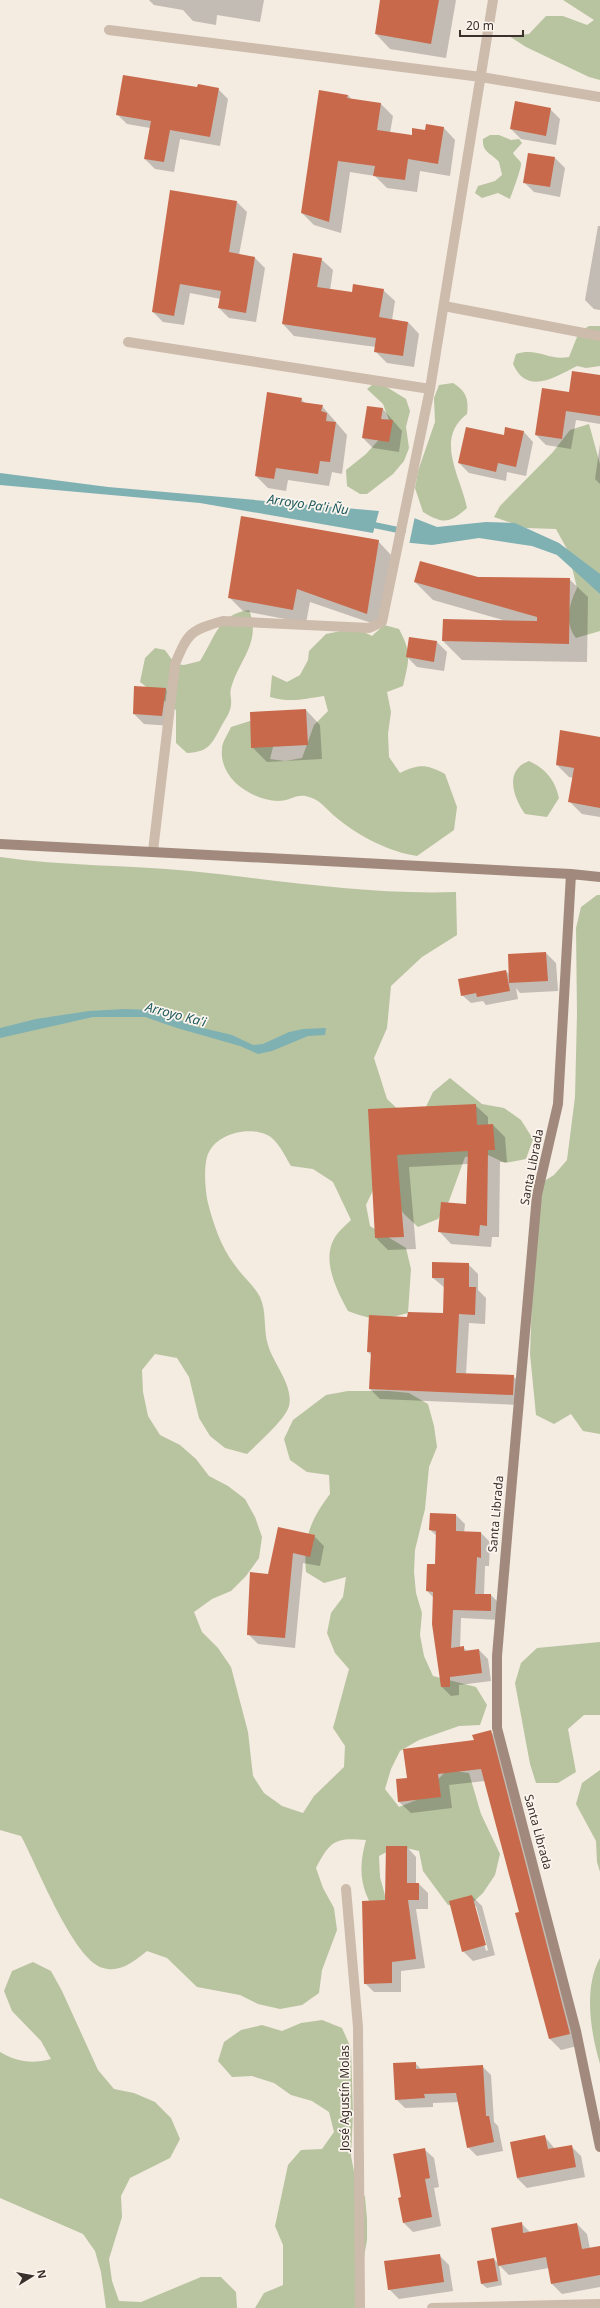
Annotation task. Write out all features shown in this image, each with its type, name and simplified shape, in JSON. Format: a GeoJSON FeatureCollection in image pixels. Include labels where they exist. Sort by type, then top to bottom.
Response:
{"type":"FeatureCollection","features":[{"type":"Feature","properties":{"kind":"street"},"geometry":{"type":"LineString","coordinates":[[153,851],[175,664],[185,639],[199,627],[223,621],[370,628],[377,626],[382,622],[430,389],[493,0]]}},
{"type":"Feature","properties":{"kind":"street"},"geometry":{"type":"LineString","coordinates":[[109,30],[481,77],[600,97]]}},
{"type":"Feature","properties":{"kind":"street"},"geometry":{"type":"LineString","coordinates":[[444,306],[600,336]]}},
{"type":"Feature","properties":{"kind":"street"},"geometry":{"type":"LineString","coordinates":[[128,342],[430,389]]}},
{"type":"Feature","properties":{"kind":"street"},"geometry":{"type":"LineString","coordinates":[[0,844],[153,851],[571,874],[600,877]]}},
{"type":"Feature","properties":{"kind":"street","name":"Santa Librada"},"geometry":{"type":"LineString","coordinates":[[571,874],[558,1104],[537,1195],[507,1530],[497,1656],[498,1728],[576,2031],[600,2147]]}},
{"type":"Feature","properties":{"kind":"street","name":"José Agustín Molas"},"geometry":{"type":"LineString","coordinates":[[346,1889],[358,2027],[360,2308]]}},
{"type":"Feature","properties":{"kind":"street"},"geometry":{"type":"LineString","coordinates":[[432,2308],[600,2304]]}},
{"type":"Feature","properties":{"kind":"green space"},"geometry":{"type":"Polygon","coordinates":[[[563,0],[600,0],[600,80],[589,77],[526,47],[509,36],[529,34],[546,16],[563,16],[587,25],[594,20],[563,0]]]}},
{"type":"Feature","properties":{"kind":"green space"},"geometry":{"type":"Polygon","coordinates":[[[490,135],[499,135],[511,140],[519,139],[522,143],[513,153],[521,165],[510,199],[498,193],[482,198],[475,193],[478,186],[495,181],[502,175],[499,162],[486,150],[483,144],[483,139],[490,135]]]}},
{"type":"Feature","properties":{"kind":"green space"},"geometry":{"type":"Polygon","coordinates":[[[589,326],[600,326],[600,366],[586,368],[577,366],[551,379],[534,382],[519,374],[513,364],[516,354],[524,352],[562,358],[569,357],[579,332],[589,326]]]}},
{"type":"Feature","properties":{"kind":"green space"},"geometry":{"type":"Polygon","coordinates":[[[377,381],[406,399],[410,411],[406,427],[409,448],[404,461],[393,474],[367,494],[360,494],[347,486],[346,470],[366,454],[385,433],[389,420],[383,404],[367,389],[377,381]]]}},
{"type":"Feature","properties":{"kind":"green space"},"geometry":{"type":"Polygon","coordinates":[[[453,383],[464,392],[467,400],[467,414],[457,424],[452,435],[451,447],[452,459],[467,508],[455,517],[441,520],[423,512],[415,488],[418,471],[435,422],[434,398],[439,385],[453,383]]]}},
{"type":"Feature","properties":{"kind":"green space"},"geometry":{"type":"Polygon","coordinates":[[[589,424],[600,464],[600,631],[576,638],[570,626],[569,613],[577,588],[568,551],[556,529],[526,528],[494,517],[500,506],[553,452],[570,430],[589,424]]]}},
{"type":"Feature","properties":{"kind":"green space"},"geometry":{"type":"Polygon","coordinates":[[[249,610],[253,630],[252,639],[230,692],[231,705],[229,713],[213,742],[201,751],[187,753],[176,743],[176,710],[140,682],[145,658],[155,648],[165,650],[175,664],[184,665],[200,661],[218,628],[230,616],[249,610]]]}},
{"type":"Feature","properties":{"kind":"green space"},"geometry":{"type":"Polygon","coordinates":[[[384,625],[399,629],[408,651],[407,670],[403,686],[387,692],[391,712],[388,734],[389,757],[400,773],[422,766],[433,768],[445,774],[457,807],[454,830],[417,856],[396,851],[366,838],[335,817],[321,803],[311,798],[296,796],[283,801],[278,801],[258,797],[239,786],[226,770],[222,760],[222,746],[231,727],[250,721],[263,728],[273,747],[270,759],[285,761],[302,758],[314,725],[328,711],[324,696],[291,700],[270,697],[272,675],[287,682],[300,675],[308,660],[309,651],[326,634],[356,628],[372,636],[384,625]]]}},
{"type":"Feature","properties":{"kind":"green space"},"geometry":{"type":"Polygon","coordinates":[[[529,761],[545,771],[552,780],[559,798],[547,817],[525,814],[514,792],[513,784],[516,771],[521,765],[529,761]]]}},
{"type":"Feature","properties":{"kind":"green space"},"geometry":{"type":"Polygon","coordinates":[[[0,857],[71,864],[190,871],[356,889],[456,892],[457,935],[422,957],[391,986],[387,1028],[374,1058],[387,1099],[402,1113],[424,1111],[433,1092],[450,1078],[482,1104],[504,1108],[521,1120],[533,1139],[526,1159],[505,1163],[486,1154],[465,1157],[449,1201],[438,1219],[418,1227],[403,1213],[394,1195],[375,1186],[366,1205],[370,1226],[406,1248],[411,1269],[408,1313],[384,1318],[364,1317],[348,1311],[335,1283],[331,1272],[330,1262],[332,1242],[338,1233],[351,1220],[333,1182],[313,1169],[291,1166],[277,1143],[265,1134],[250,1131],[242,1132],[219,1141],[209,1152],[205,1169],[205,1184],[210,1211],[218,1235],[229,1257],[260,1297],[264,1309],[268,1345],[289,1391],[289,1406],[283,1418],[247,1454],[225,1448],[210,1436],[199,1418],[189,1377],[177,1358],[155,1354],[142,1370],[143,1392],[148,1416],[160,1435],[180,1445],[196,1459],[209,1476],[228,1486],[245,1499],[255,1517],[262,1537],[259,1558],[246,1576],[231,1591],[212,1599],[194,1612],[202,1632],[218,1648],[231,1667],[248,1732],[253,1776],[264,1793],[282,1806],[303,1813],[314,1796],[344,1767],[345,1746],[333,1728],[349,1669],[335,1653],[327,1633],[331,1613],[343,1597],[346,1577],[324,1583],[306,1572],[305,1560],[309,1530],[317,1513],[330,1494],[329,1475],[307,1472],[290,1460],[284,1439],[293,1420],[326,1395],[348,1391],[389,1391],[409,1393],[428,1404],[434,1426],[437,1447],[429,1467],[425,1509],[415,1550],[414,1572],[416,1593],[422,1613],[420,1635],[424,1656],[433,1676],[476,1687],[487,1705],[480,1725],[459,1726],[419,1740],[400,1751],[391,1769],[385,1789],[399,1807],[419,1799],[447,1770],[469,1773],[481,1814],[500,1854],[495,1875],[483,1893],[468,1907],[448,1905],[423,1871],[419,1851],[398,1846],[379,1856],[380,1877],[386,1899],[380,1919],[369,1900],[362,1881],[361,1872],[363,1851],[366,1840],[340,1840],[330,1846],[316,1868],[323,1888],[334,1908],[337,1930],[322,1970],[319,1993],[302,2005],[280,2009],[258,2004],[240,1995],[197,1987],[167,1958],[147,1951],[127,1965],[116,1969],[103,1968],[91,1961],[68,1930],[56,1909],[21,1836],[0,1830],[0,857]]]}},
{"type":"Feature","properties":{"kind":"green space"},"geometry":{"type":"Polygon","coordinates":[[[597,895],[600,895],[600,1434],[583,1431],[571,1414],[554,1424],[536,1415],[530,1354],[536,1186],[554,1175],[567,1160],[575,1097],[577,1014],[576,928],[581,907],[597,895]]]}},
{"type":"Feature","properties":{"kind":"green space"},"geometry":{"type":"Polygon","coordinates":[[[600,1642],[600,1715],[584,1715],[568,1729],[576,1772],[558,1783],[536,1783],[530,1764],[515,1683],[521,1663],[537,1648],[600,1642]]]}},
{"type":"Feature","properties":{"kind":"green space"},"geometry":{"type":"Polygon","coordinates":[[[600,1770],[600,1872],[597,1862],[596,1841],[576,1804],[582,1783],[600,1770]]]}},
{"type":"Feature","properties":{"kind":"green space"},"geometry":{"type":"Polygon","coordinates":[[[600,1958],[600,2064],[594,2039],[590,2011],[590,1997],[595,1970],[600,1958]]]}},
{"type":"Feature","properties":{"kind":"green space"},"geometry":{"type":"Polygon","coordinates":[[[33,1962],[51,1971],[62,1991],[98,2070],[114,2089],[134,2093],[155,2102],[171,2118],[180,2139],[170,2158],[130,2178],[121,2196],[122,2217],[109,2259],[112,2281],[119,2301],[141,2302],[201,2277],[221,2277],[236,2292],[237,2308],[106,2308],[101,2272],[95,2251],[83,2234],[0,2198],[0,2052],[12,2058],[31,2062],[51,2059],[41,2041],[12,2011],[4,1991],[12,1971],[33,1962]]]}},
{"type":"Feature","properties":{"kind":"green space"},"geometry":{"type":"Polygon","coordinates":[[[322,2020],[342,2028],[351,2048],[353,2113],[351,2156],[355,2177],[365,2197],[367,2219],[367,2240],[355,2308],[255,2308],[264,2293],[283,2285],[283,2245],[275,2226],[288,2165],[301,2150],[322,2149],[334,2132],[329,2112],[312,2101],[291,2095],[274,2083],[252,2076],[232,2077],[218,2061],[224,2042],[241,2030],[262,2025],[282,2031],[301,2023],[322,2020]]]}},
{"type":"Feature","properties":{"kind":"water"},"geometry":{"type":"Polygon","coordinates":[[[0,473],[108,487],[379,511],[373,533],[200,503],[0,485],[0,473]]]}},
{"type":"Feature","properties":{"kind":"water"},"geometry":{"type":"Polygon","coordinates":[[[409,516],[437,527],[486,522],[515,523],[559,543],[600,574],[600,594],[557,555],[532,546],[479,538],[432,545],[401,542],[409,516]]]}},
{"type":"Feature","properties":{"kind":"water"},"geometry":{"type":"Polygon","coordinates":[[[125,1009],[150,1010],[171,1015],[190,1025],[232,1035],[253,1045],[263,1044],[289,1032],[303,1029],[326,1028],[325,1035],[308,1036],[272,1051],[258,1054],[240,1046],[145,1017],[93,1017],[0,1038],[0,1028],[36,1019],[89,1011],[125,1009]]]}},
{"type":"Feature","properties":{"kind":"pier"},"geometry":{"type":"Polygon","coordinates":[[[409,514],[415,516],[409,545],[400,544],[409,514]]]}},
{"type":"Feature","properties":{"kind":"building"},"geometry":{"type":"Polygon","coordinates":[[[380,0],[439,0],[431,44],[375,34],[380,0]]]}},
{"type":"Feature","properties":{"kind":"building"},"geometry":{"type":"Polygon","coordinates":[[[123,75],[197,87],[198,84],[219,88],[210,137],[170,130],[164,162],[144,159],[151,121],[116,115],[123,75]]]}},
{"type":"Feature","properties":{"kind":"building"},"geometry":{"type":"Polygon","coordinates":[[[319,90],[348,95],[347,98],[381,103],[377,130],[412,135],[412,128],[425,130],[426,124],[444,127],[438,164],[408,159],[405,180],[373,176],[375,166],[338,161],[329,222],[301,213],[319,90]]]}},
{"type":"Feature","properties":{"kind":"building"},"geometry":{"type":"Polygon","coordinates":[[[515,101],[551,108],[546,136],[510,129],[515,101]]]}},
{"type":"Feature","properties":{"kind":"building"},"geometry":{"type":"Polygon","coordinates":[[[528,153],[555,157],[550,187],[523,183],[528,153]]]}},
{"type":"Feature","properties":{"kind":"building"},"geometry":{"type":"Polygon","coordinates":[[[170,190],[237,201],[229,252],[255,257],[246,313],[218,308],[221,291],[180,284],[174,316],[152,312],[170,190]]]}},
{"type":"Feature","properties":{"kind":"building"},"geometry":{"type":"Polygon","coordinates":[[[293,253],[322,258],[317,287],[352,292],[353,284],[384,289],[379,317],[408,322],[403,356],[374,352],[376,338],[282,324],[293,253]]]}},
{"type":"Feature","properties":{"kind":"building"},"geometry":{"type":"Polygon","coordinates":[[[572,371],[600,375],[600,416],[566,411],[562,439],[535,435],[542,388],[569,392],[572,371]]]}},
{"type":"Feature","properties":{"kind":"building"},"geometry":{"type":"Polygon","coordinates":[[[267,392],[302,398],[301,402],[323,405],[321,411],[327,413],[326,421],[336,422],[330,462],[320,461],[318,474],[276,468],[274,479],[255,476],[267,392]]]}},
{"type":"Feature","properties":{"kind":"building"},"geometry":{"type":"Polygon","coordinates":[[[367,406],[383,408],[381,419],[393,420],[389,442],[362,438],[367,406]]]}},
{"type":"Feature","properties":{"kind":"building"},"geometry":{"type":"Polygon","coordinates":[[[466,427],[504,435],[505,427],[524,431],[516,467],[498,463],[496,472],[458,463],[466,427]]]}},
{"type":"Feature","properties":{"kind":"building"},"geometry":{"type":"Polygon","coordinates":[[[241,516],[379,540],[367,614],[297,589],[293,610],[228,598],[241,516]]]}},
{"type":"Feature","properties":{"kind":"building"},"geometry":{"type":"Polygon","coordinates":[[[420,561],[478,577],[570,578],[569,644],[442,641],[443,619],[537,621],[537,617],[414,582],[420,561]]]}},
{"type":"Feature","properties":{"kind":"building"},"geometry":{"type":"Polygon","coordinates":[[[409,637],[437,641],[434,662],[406,657],[409,637]]]}},
{"type":"Feature","properties":{"kind":"building"},"geometry":{"type":"Polygon","coordinates":[[[134,686],[166,688],[162,716],[133,714],[134,686]]]}},
{"type":"Feature","properties":{"kind":"building"},"geometry":{"type":"Polygon","coordinates":[[[306,709],[308,745],[251,748],[250,712],[306,709]]]}},
{"type":"Feature","properties":{"kind":"building"},"geometry":{"type":"Polygon","coordinates":[[[560,730],[600,737],[600,808],[568,802],[574,768],[556,765],[560,730]]]}},
{"type":"Feature","properties":{"kind":"building"},"geometry":{"type":"Polygon","coordinates":[[[546,952],[548,981],[509,983],[508,954],[546,952]]]}},
{"type":"Feature","properties":{"kind":"building"},"geometry":{"type":"Polygon","coordinates":[[[506,970],[510,991],[477,997],[476,993],[461,996],[458,979],[506,970]]]}},
{"type":"Feature","properties":{"kind":"building"},"geometry":{"type":"Polygon","coordinates":[[[476,1104],[477,1125],[493,1124],[495,1150],[488,1150],[487,1226],[480,1225],[479,1236],[438,1232],[441,1202],[466,1204],[468,1151],[397,1155],[404,1237],[375,1238],[368,1109],[476,1104]]]}},
{"type":"Feature","properties":{"kind":"building"},"geometry":{"type":"Polygon","coordinates":[[[432,1262],[469,1263],[469,1287],[476,1287],[475,1315],[459,1314],[456,1373],[514,1375],[513,1395],[369,1389],[371,1352],[367,1352],[369,1315],[407,1317],[408,1312],[443,1313],[444,1278],[432,1278],[432,1262]]]}},
{"type":"Feature","properties":{"kind":"building"},"geometry":{"type":"Polygon","coordinates":[[[430,1513],[456,1514],[456,1531],[481,1532],[481,1558],[477,1557],[475,1594],[491,1594],[491,1611],[453,1610],[451,1648],[464,1646],[464,1651],[479,1649],[482,1673],[450,1677],[450,1687],[441,1687],[432,1624],[433,1592],[426,1591],[427,1564],[435,1564],[436,1531],[429,1530],[430,1513]]]}},
{"type":"Feature","properties":{"kind":"building"},"geometry":{"type":"Polygon","coordinates":[[[278,1527],[315,1535],[310,1557],[293,1553],[285,1638],[247,1635],[250,1572],[268,1574],[278,1527]]]}},
{"type":"Feature","properties":{"kind":"building"},"geometry":{"type":"Polygon","coordinates":[[[491,1730],[570,2034],[549,2039],[515,1913],[519,1912],[481,1769],[438,1774],[441,1797],[398,1802],[396,1779],[407,1778],[403,1749],[474,1740],[472,1735],[491,1730]]]}},
{"type":"Feature","properties":{"kind":"building"},"geometry":{"type":"Polygon","coordinates":[[[386,1846],[407,1846],[407,1883],[419,1883],[419,1900],[408,1900],[416,1959],[392,1962],[392,1983],[364,1984],[362,1901],[385,1900],[386,1846]]]}},
{"type":"Feature","properties":{"kind":"building"},"geometry":{"type":"Polygon","coordinates":[[[472,1895],[486,1945],[462,1952],[449,1901],[472,1895]]]}},
{"type":"Feature","properties":{"kind":"building"},"geometry":{"type":"Polygon","coordinates":[[[416,2062],[416,2069],[483,2065],[486,2116],[489,2116],[494,2142],[467,2148],[456,2093],[424,2094],[425,2098],[395,2100],[393,2063],[416,2062]]]}},
{"type":"Feature","properties":{"kind":"building"},"geometry":{"type":"Polygon","coordinates":[[[545,2135],[548,2149],[572,2145],[576,2167],[517,2178],[510,2142],[545,2135]]]}},
{"type":"Feature","properties":{"kind":"building"},"geometry":{"type":"Polygon","coordinates":[[[425,2148],[430,2178],[425,2179],[432,2217],[403,2223],[398,2198],[401,2197],[393,2154],[425,2148]]]}},
{"type":"Feature","properties":{"kind":"building"},"geometry":{"type":"Polygon","coordinates":[[[522,2222],[523,2233],[577,2223],[582,2249],[600,2246],[600,2275],[551,2284],[546,2257],[498,2266],[491,2228],[522,2222]]]}},
{"type":"Feature","properties":{"kind":"building"},"geometry":{"type":"Polygon","coordinates":[[[440,2254],[444,2282],[388,2290],[384,2261],[440,2254]]]}},
{"type":"Feature","properties":{"kind":"building"},"geometry":{"type":"Polygon","coordinates":[[[494,2258],[498,2281],[481,2284],[477,2261],[494,2258]]]}},
{"type":"Feature","properties":{"kind":"waterway","name":"Arroyo Pa'i Ñu"},"geometry":{"type":"LineString","coordinates":[[369,524],[403,531]]}},
{"type":"Feature","properties":{"kind":"water label","name":"Arroyo Ka'i"},"geometry":{"type":"Point","coordinates":[176,1014]}}]}
